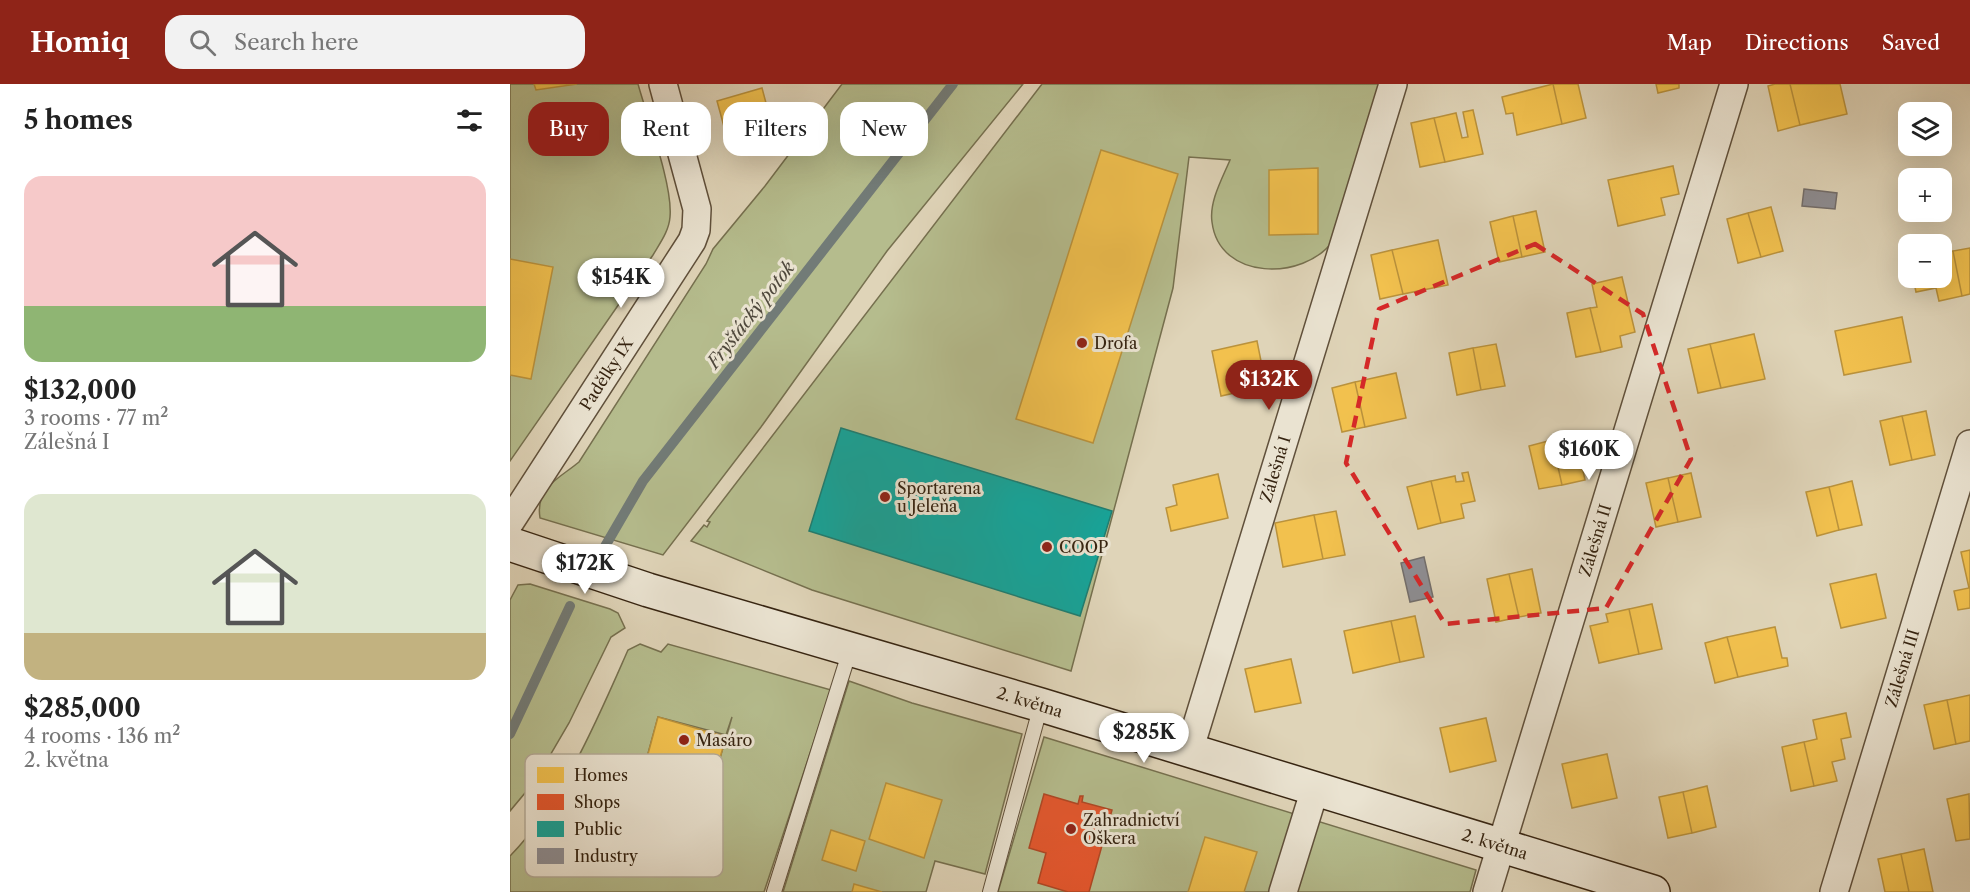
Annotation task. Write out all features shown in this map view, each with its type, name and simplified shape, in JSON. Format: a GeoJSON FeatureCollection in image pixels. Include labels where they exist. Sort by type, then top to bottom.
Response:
{"type":"FeatureCollection","features":[{"type":"Feature","properties":{"kind":"street","name":"Padělky IX"},"geometry":{"type":"LineString","coordinates":[[510,522],[692,241],[696,230],[697,209],[663,84]]}},
{"type":"Feature","properties":{"kind":"street","name":"Zálešná I"},"geometry":{"type":"LineString","coordinates":[[1189,751],[1393,84]]}},
{"type":"Feature","properties":{"kind":"street","name":"Zálešná II"},"geometry":{"type":"LineString","coordinates":[[1487,892],[1734,84]]}},
{"type":"Feature","properties":{"kind":"street","name":"Zálešná III"},"geometry":{"type":"LineString","coordinates":[[1834,892],[1970,444]]}},
{"type":"Feature","properties":{"kind":"street","name":"2. května"},"geometry":{"type":"LineString","coordinates":[[524,548],[648,590],[1041,705],[1649,892]]}},
{"type":"Feature","properties":{"kind":"street"},"geometry":{"type":"LineString","coordinates":[[1283,892],[1315,789]]}},
{"type":"Feature","properties":{"kind":"lane"},"geometry":{"type":"LineString","coordinates":[[774,892],[851,648]]}},
{"type":"Feature","properties":{"kind":"lane"},"geometry":{"type":"LineString","coordinates":[[990,892],[1041,705]]}},
{"type":"Feature","properties":{"kind":"highlighted area"},"geometry":{"type":"Polygon","coordinates":[[[1535,244],[1643,314],[1691,459],[1606,608],[1445,624],[1346,463],[1379,309],[1535,244]]]}},
{"type":"Feature","properties":{"kind":"green space"},"geometry":{"type":"Polygon","coordinates":[[[510,84],[638,84],[643,102],[621,102],[621,156],[660,156],[670,203],[670,217],[666,232],[653,255],[510,461],[510,84]]]}},
{"type":"Feature","properties":{"kind":"green space"},"geometry":{"type":"Polygon","coordinates":[[[842,84],[1023,84],[887,251],[761,427],[663,555],[540,518],[539,507],[545,491],[550,484],[579,462],[706,264],[713,249],[788,156],[828,156],[828,103],[842,84]]]}},
{"type":"Feature","properties":{"kind":"green space"},"geometry":{"type":"Polygon","coordinates":[[[1042,84],[1382,84],[1333,241],[1320,254],[1303,263],[1284,268],[1264,269],[1246,264],[1230,255],[1218,241],[1212,222],[1212,207],[1230,160],[1189,157],[1173,288],[1071,671],[812,590],[691,541],[704,525],[707,527],[710,522],[707,521],[1042,84]]]}},
{"type":"Feature","properties":{"kind":"green space"},"geometry":{"type":"Polygon","coordinates":[[[530,584],[610,609],[618,613],[625,628],[611,637],[569,723],[551,754],[525,754],[525,793],[510,811],[510,600],[518,585],[530,584]]]}},
{"type":"Feature","properties":{"kind":"green space"},"geometry":{"type":"Polygon","coordinates":[[[640,644],[661,652],[668,644],[831,690],[764,892],[510,892],[510,856],[525,839],[525,877],[723,877],[721,754],[732,717],[726,735],[658,717],[648,754],[580,754],[628,650],[640,644]]]}},
{"type":"Feature","properties":{"kind":"green space"},"geometry":{"type":"Polygon","coordinates":[[[849,681],[912,703],[1022,734],[985,874],[935,861],[926,892],[783,892],[849,681]]]}},
{"type":"Feature","properties":{"kind":"green space"},"geometry":{"type":"Polygon","coordinates":[[[1044,737],[1476,870],[1470,892],[998,892],[1044,737]]]}},
{"type":"Feature","properties":{"kind":"building: Homes"},"geometry":{"type":"Polygon","coordinates":[[[534,84],[577,84],[536,90],[534,84]]]}},
{"type":"Feature","properties":{"kind":"building: Homes"},"geometry":{"type":"Polygon","coordinates":[[[1553,84],[1562,124],[1517,135],[1513,113],[1506,114],[1502,97],[1553,84]]]}},
{"type":"Feature","properties":{"kind":"building: Homes"},"geometry":{"type":"Polygon","coordinates":[[[1553,84],[1578,84],[1586,118],[1562,124],[1553,84]]]}},
{"type":"Feature","properties":{"kind":"building: Homes"},"geometry":{"type":"Polygon","coordinates":[[[1656,84],[1679,84],[1679,88],[1658,93],[1656,84]]]}},
{"type":"Feature","properties":{"kind":"building: Homes"},"geometry":{"type":"Polygon","coordinates":[[[1790,84],[1800,125],[1778,131],[1768,86],[1790,84]]]}},
{"type":"Feature","properties":{"kind":"building: Homes"},"geometry":{"type":"Polygon","coordinates":[[[1790,84],[1840,84],[1847,114],[1800,125],[1790,84]]]}},
{"type":"Feature","properties":{"kind":"building: Homes"},"geometry":{"type":"Polygon","coordinates":[[[762,88],[766,102],[723,102],[723,123],[717,101],[762,88]]]}},
{"type":"Feature","properties":{"kind":"building: Homes"},"geometry":{"type":"Polygon","coordinates":[[[1473,110],[1483,154],[1445,162],[1434,118],[1456,113],[1462,138],[1468,137],[1463,112],[1473,110]]]}},
{"type":"Feature","properties":{"kind":"building: Homes"},"geometry":{"type":"Polygon","coordinates":[[[1434,118],[1445,162],[1420,167],[1411,123],[1434,118]]]}},
{"type":"Feature","properties":{"kind":"building: Homes","name":"Drofa"},"geometry":{"type":"Polygon","coordinates":[[[1101,150],[1178,174],[1093,443],[1016,419],[1101,150]]]}},
{"type":"Feature","properties":{"kind":"building: Homes"},"geometry":{"type":"Polygon","coordinates":[[[1673,166],[1679,194],[1661,198],[1665,215],[1618,226],[1608,180],[1673,166]]]}},
{"type":"Feature","properties":{"kind":"building: Homes"},"geometry":{"type":"Polygon","coordinates":[[[1318,168],[1318,234],[1269,235],[1269,170],[1318,168]]]}},
{"type":"Feature","properties":{"kind":"building: Homes"},"geometry":{"type":"Polygon","coordinates":[[[1771,207],[1783,251],[1761,257],[1748,213],[1771,207]]]}},
{"type":"Feature","properties":{"kind":"building: Homes"},"geometry":{"type":"Polygon","coordinates":[[[1536,211],[1545,252],[1522,257],[1513,216],[1536,211]]]}},
{"type":"Feature","properties":{"kind":"building: Homes"},"geometry":{"type":"Polygon","coordinates":[[[1748,213],[1761,257],[1738,263],[1727,219],[1748,213]]]}},
{"type":"Feature","properties":{"kind":"building: Homes"},"geometry":{"type":"Polygon","coordinates":[[[1513,216],[1522,257],[1499,262],[1490,222],[1513,216]]]}},
{"type":"Feature","properties":{"kind":"building: Homes"},"geometry":{"type":"Polygon","coordinates":[[[1438,240],[1448,285],[1403,294],[1392,250],[1438,240]]]}},
{"type":"Feature","properties":{"kind":"building: Homes"},"geometry":{"type":"Polygon","coordinates":[[[1970,248],[1970,294],[1962,296],[1953,251],[1970,248]]]}},
{"type":"Feature","properties":{"kind":"building: Homes"},"geometry":{"type":"Polygon","coordinates":[[[1392,250],[1403,294],[1380,299],[1371,255],[1392,250]]]}},
{"type":"Feature","properties":{"kind":"building: Homes"},"geometry":{"type":"Polygon","coordinates":[[[1952,251],[1962,296],[1939,301],[1936,288],[1952,288],[1952,251]]]}},
{"type":"Feature","properties":{"kind":"building: Homes"},"geometry":{"type":"Polygon","coordinates":[[[510,259],[553,267],[531,379],[510,375],[510,259]]]}},
{"type":"Feature","properties":{"kind":"building: Homes"},"geometry":{"type":"Polygon","coordinates":[[[1622,277],[1635,332],[1620,336],[1622,347],[1601,352],[1590,308],[1597,307],[1592,284],[1622,277]]]}},
{"type":"Feature","properties":{"kind":"building: Homes"},"geometry":{"type":"Polygon","coordinates":[[[1915,288],[1936,288],[1916,292],[1915,288]]]}},
{"type":"Feature","properties":{"kind":"building: Homes"},"geometry":{"type":"Polygon","coordinates":[[[1590,308],[1601,352],[1576,357],[1567,313],[1590,308]]]}},
{"type":"Feature","properties":{"kind":"building: Homes"},"geometry":{"type":"Polygon","coordinates":[[[1902,317],[1911,362],[1844,375],[1835,331],[1902,317]]]}},
{"type":"Feature","properties":{"kind":"building: Homes"},"geometry":{"type":"Polygon","coordinates":[[[1754,334],[1765,379],[1721,388],[1710,344],[1754,334]]]}},
{"type":"Feature","properties":{"kind":"building: Homes"},"geometry":{"type":"Polygon","coordinates":[[[1257,341],[1266,386],[1221,396],[1212,351],[1257,341]]]}},
{"type":"Feature","properties":{"kind":"building: Homes"},"geometry":{"type":"Polygon","coordinates":[[[1496,344],[1505,386],[1481,390],[1473,348],[1496,344]]]}},
{"type":"Feature","properties":{"kind":"building: Homes"},"geometry":{"type":"Polygon","coordinates":[[[1710,344],[1721,388],[1698,393],[1688,349],[1710,344]]]}},
{"type":"Feature","properties":{"kind":"building: Homes"},"geometry":{"type":"Polygon","coordinates":[[[1473,348],[1481,390],[1457,395],[1449,353],[1473,348]]]}},
{"type":"Feature","properties":{"kind":"building: Homes"},"geometry":{"type":"Polygon","coordinates":[[[1396,373],[1406,418],[1365,427],[1355,382],[1396,373]]]}},
{"type":"Feature","properties":{"kind":"building: Homes"},"geometry":{"type":"Polygon","coordinates":[[[1355,382],[1365,427],[1342,432],[1332,388],[1355,382]]]}},
{"type":"Feature","properties":{"kind":"building: Homes"},"geometry":{"type":"Polygon","coordinates":[[[1926,411],[1935,455],[1912,460],[1902,416],[1926,411]]]}},
{"type":"Feature","properties":{"kind":"building: Homes"},"geometry":{"type":"Polygon","coordinates":[[[1902,416],[1912,460],[1890,465],[1880,421],[1902,416]]]}},
{"type":"Feature","properties":{"kind":"building: Homes"},"geometry":{"type":"Polygon","coordinates":[[[1592,432],[1599,467],[1583,471],[1585,480],[1562,485],[1552,440],[1592,432]]]}},
{"type":"Feature","properties":{"kind":"building: Homes"},"geometry":{"type":"Polygon","coordinates":[[[1552,440],[1562,485],[1539,489],[1529,446],[1552,440]]]}},
{"type":"Feature","properties":{"kind":"building: Homes"},"geometry":{"type":"Polygon","coordinates":[[[1468,472],[1475,501],[1461,504],[1464,518],[1441,523],[1431,481],[1455,476],[1456,482],[1464,481],[1462,473],[1468,472]]]}},
{"type":"Feature","properties":{"kind":"building: Homes"},"geometry":{"type":"Polygon","coordinates":[[[1691,473],[1701,517],[1678,522],[1668,478],[1691,473]]]}},
{"type":"Feature","properties":{"kind":"building: Homes"},"geometry":{"type":"Polygon","coordinates":[[[1218,474],[1228,518],[1171,531],[1166,508],[1177,505],[1173,485],[1218,474]]]}},
{"type":"Feature","properties":{"kind":"building: Homes"},"geometry":{"type":"Polygon","coordinates":[[[1668,478],[1678,522],[1656,527],[1646,483],[1668,478]]]}},
{"type":"Feature","properties":{"kind":"building: Homes"},"geometry":{"type":"Polygon","coordinates":[[[1431,481],[1441,523],[1418,529],[1407,487],[1431,481]]]}},
{"type":"Feature","properties":{"kind":"building: Homes"},"geometry":{"type":"Polygon","coordinates":[[[1852,481],[1862,525],[1839,530],[1829,487],[1852,481]]]}},
{"type":"Feature","properties":{"kind":"building: Homes"},"geometry":{"type":"Polygon","coordinates":[[[1829,487],[1839,530],[1817,536],[1806,492],[1829,487]]]}},
{"type":"Feature","properties":{"kind":"building: Homes"},"geometry":{"type":"Polygon","coordinates":[[[1336,511],[1345,555],[1323,559],[1314,515],[1336,511]]]}},
{"type":"Feature","properties":{"kind":"building: Homes"},"geometry":{"type":"Polygon","coordinates":[[[1314,515],[1323,559],[1283,567],[1275,523],[1314,515]]]}},
{"type":"Feature","properties":{"kind":"building: Homes"},"geometry":{"type":"Polygon","coordinates":[[[1970,550],[1970,608],[1958,610],[1954,591],[1969,588],[1961,552],[1970,550]]]}},
{"type":"Feature","properties":{"kind":"building: Homes"},"geometry":{"type":"Polygon","coordinates":[[[1532,569],[1541,613],[1519,617],[1509,574],[1532,569]]]}},
{"type":"Feature","properties":{"kind":"building: Homes"},"geometry":{"type":"Polygon","coordinates":[[[1509,574],[1519,617],[1496,622],[1487,579],[1509,574]]]}},
{"type":"Feature","properties":{"kind":"building: Homes"},"geometry":{"type":"Polygon","coordinates":[[[1876,574],[1886,618],[1841,628],[1830,584],[1876,574]]]}},
{"type":"Feature","properties":{"kind":"building: Homes"},"geometry":{"type":"Polygon","coordinates":[[[1652,604],[1662,649],[1639,654],[1629,609],[1652,604]]]}},
{"type":"Feature","properties":{"kind":"building: Homes"},"geometry":{"type":"Polygon","coordinates":[[[1629,609],[1639,654],[1599,663],[1590,626],[1608,622],[1606,614],[1629,609]]]}},
{"type":"Feature","properties":{"kind":"building: Homes"},"geometry":{"type":"Polygon","coordinates":[[[1415,616],[1424,657],[1400,662],[1391,621],[1415,616]]]}},
{"type":"Feature","properties":{"kind":"building: Homes"},"geometry":{"type":"Polygon","coordinates":[[[1391,621],[1400,662],[1353,673],[1344,631],[1391,621]]]}},
{"type":"Feature","properties":{"kind":"building: Homes"},"geometry":{"type":"Polygon","coordinates":[[[1775,627],[1782,658],[1787,658],[1788,666],[1738,677],[1727,637],[1775,627]]]}},
{"type":"Feature","properties":{"kind":"building: Homes"},"geometry":{"type":"Polygon","coordinates":[[[1727,637],[1738,677],[1715,683],[1705,643],[1727,637]]]}},
{"type":"Feature","properties":{"kind":"building: Homes"},"geometry":{"type":"Polygon","coordinates":[[[1291,659],[1301,703],[1255,712],[1245,669],[1291,659]]]}},
{"type":"Feature","properties":{"kind":"building: Homes"},"geometry":{"type":"Polygon","coordinates":[[[1970,695],[1970,741],[1956,744],[1947,700],[1970,695]]]}},
{"type":"Feature","properties":{"kind":"building: Homes"},"geometry":{"type":"Polygon","coordinates":[[[1947,700],[1956,744],[1934,749],[1924,705],[1947,700]]]}},
{"type":"Feature","properties":{"kind":"building: Homes"},"geometry":{"type":"Polygon","coordinates":[[[1846,713],[1851,737],[1841,739],[1845,759],[1832,762],[1837,781],[1814,786],[1804,742],[1817,739],[1813,720],[1846,713]]]}},
{"type":"Feature","properties":{"kind":"building: Homes"},"geometry":{"type":"Polygon","coordinates":[[[658,717],[726,737],[721,754],[648,754],[658,717]]]}},
{"type":"Feature","properties":{"kind":"building: Homes"},"geometry":{"type":"Polygon","coordinates":[[[1486,718],[1496,761],[1450,772],[1440,728],[1486,718]]]}},
{"type":"Feature","properties":{"kind":"building: Homes"},"geometry":{"type":"Polygon","coordinates":[[[1804,742],[1814,786],[1791,791],[1782,747],[1804,742]]]}},
{"type":"Feature","properties":{"kind":"building: Homes"},"geometry":{"type":"Polygon","coordinates":[[[1607,754],[1617,798],[1572,808],[1562,764],[1607,754]]]}},
{"type":"Feature","properties":{"kind":"building: Homes"},"geometry":{"type":"Polygon","coordinates":[[[886,783],[942,800],[924,858],[869,839],[886,783]]]}},
{"type":"Feature","properties":{"kind":"building: Homes"},"geometry":{"type":"Polygon","coordinates":[[[1707,786],[1716,827],[1692,833],[1683,792],[1707,786]]]}},
{"type":"Feature","properties":{"kind":"building: Homes"},"geometry":{"type":"Polygon","coordinates":[[[1683,792],[1692,833],[1668,838],[1659,797],[1683,792]]]}},
{"type":"Feature","properties":{"kind":"building: Homes"},"geometry":{"type":"Polygon","coordinates":[[[1969,794],[1970,839],[1956,841],[1947,799],[1969,794]]]}},
{"type":"Feature","properties":{"kind":"building: Homes"},"geometry":{"type":"Polygon","coordinates":[[[831,830],[865,841],[856,871],[822,860],[831,830]]]}},
{"type":"Feature","properties":{"kind":"building: Homes"},"geometry":{"type":"Polygon","coordinates":[[[1205,837],[1257,852],[1244,892],[1188,892],[1205,837]]]}},
{"type":"Feature","properties":{"kind":"building: Homes"},"geometry":{"type":"Polygon","coordinates":[[[1924,849],[1933,892],[1909,892],[1901,854],[1924,849]]]}},
{"type":"Feature","properties":{"kind":"building: Homes"},"geometry":{"type":"Polygon","coordinates":[[[1901,854],[1909,892],[1885,892],[1878,859],[1901,854]]]}},
{"type":"Feature","properties":{"kind":"building: Homes"},"geometry":{"type":"Polygon","coordinates":[[[854,884],[882,892],[852,892],[854,884]]]}},
{"type":"Feature","properties":{"kind":"building: Shops","name":"Zahradnictví Oškera"},"geometry":{"type":"Polygon","coordinates":[[[1044,794],[1078,804],[1080,796],[1083,796],[1082,802],[1112,810],[1089,892],[1068,892],[1038,883],[1046,853],[1029,848],[1044,794]]]}},
{"type":"Feature","properties":{"kind":"building: Public"},"geometry":{"type":"Polygon","coordinates":[[[841,428],[1112,511],[1080,616],[809,531],[841,428]]]}},
{"type":"Feature","properties":{"kind":"building: Industry"},"geometry":{"type":"Polygon","coordinates":[[[1804,189],[1837,193],[1835,209],[1802,206],[1804,189]]]}},
{"type":"Feature","properties":{"kind":"building: Industry"},"geometry":{"type":"Polygon","coordinates":[[[1424,557],[1433,597],[1410,602],[1401,563],[1424,557]]]}},
{"type":"Feature","properties":{"kind":"waterway","name":"Fryštácký potok"},"geometry":{"type":"LineString","coordinates":[[593,567],[643,481],[953,84]]}},
{"type":"Feature","properties":{"kind":"waterway","name":"Fryštácký potok"},"geometry":{"type":"LineString","coordinates":[[510,734],[570,606]]}},
{"type":"Feature","properties":{"kind":"place","name":"Drofa"},"geometry":{"type":"Point","coordinates":[1082,343]}},
{"type":"Feature","properties":{"kind":"place","name":"Sportarena u Jeleňa"},"geometry":{"type":"Point","coordinates":[885,497]}},
{"type":"Feature","properties":{"kind":"place","name":"COOP"},"geometry":{"type":"Point","coordinates":[1047,547]}},
{"type":"Feature","properties":{"kind":"place","name":"Masáro"},"geometry":{"type":"Point","coordinates":[684,740]}},
{"type":"Feature","properties":{"kind":"place","name":"Zahradnictví Oškera"},"geometry":{"type":"Point","coordinates":[1071,829]}}]}
